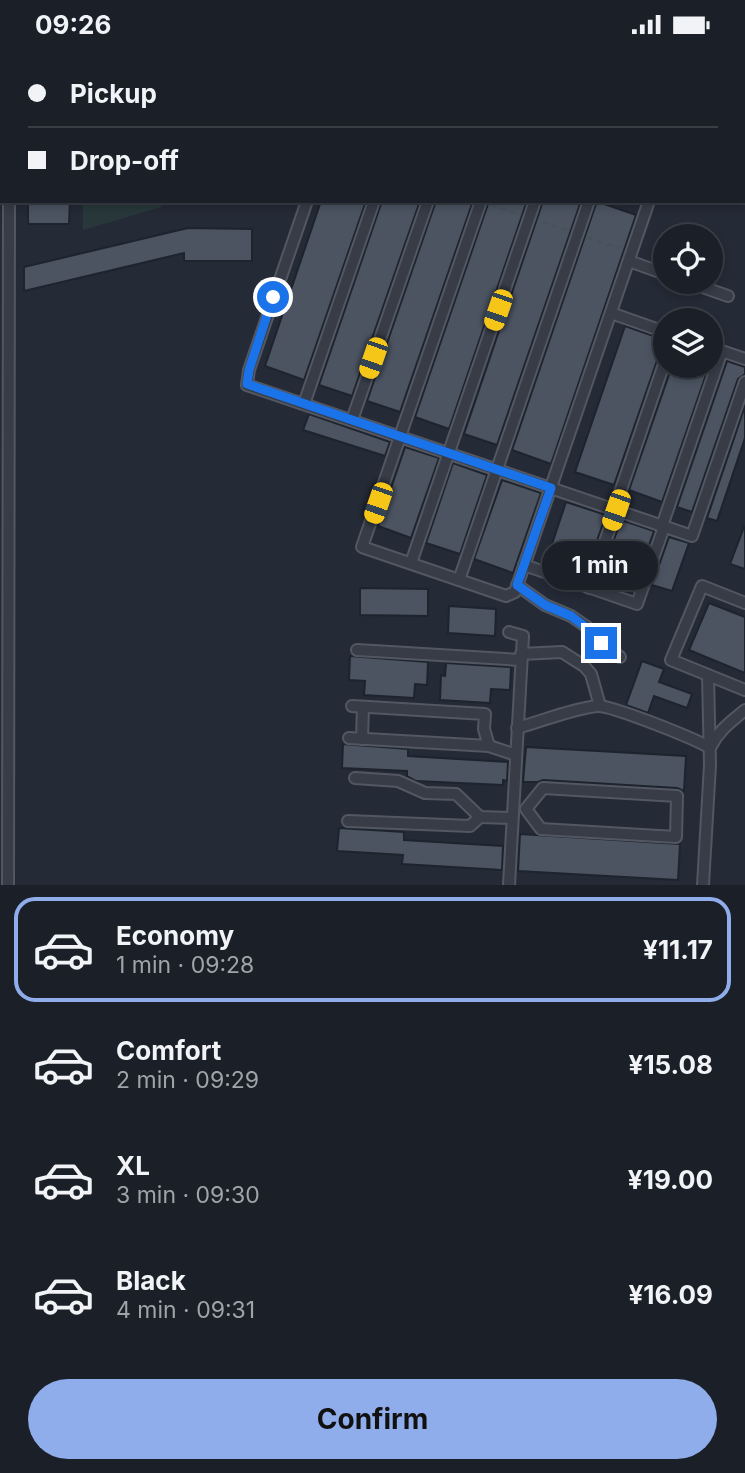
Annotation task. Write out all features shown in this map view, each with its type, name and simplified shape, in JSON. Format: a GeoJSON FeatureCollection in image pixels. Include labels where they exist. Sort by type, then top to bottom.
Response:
{"type":"FeatureCollection","features":[{"type":"Feature","properties":{"kind":"street"},"geometry":{"type":"LineString","coordinates":[[8,885],[9,203]]}},
{"type":"Feature","properties":{"kind":"street"},"geometry":{"type":"LineString","coordinates":[[305,203],[249,370],[247,384],[692,536],[745,381]]}},
{"type":"Feature","properties":{"kind":"street"},"geometry":{"type":"LineString","coordinates":[[304,404],[373,203]]}},
{"type":"Feature","properties":{"kind":"street"},"geometry":{"type":"LineString","coordinates":[[352,420],[427,203]]}},
{"type":"Feature","properties":{"kind":"street"},"geometry":{"type":"LineString","coordinates":[[480,203],[362,547],[506,596],[515,592],[648,203]]}},
{"type":"Feature","properties":{"kind":"street"},"geometry":{"type":"LineString","coordinates":[[411,563],[534,203]]}},
{"type":"Feature","properties":{"kind":"street"},"geometry":{"type":"LineString","coordinates":[[459,580],[588,203]]}},
{"type":"Feature","properties":{"kind":"street"},"geometry":{"type":"LineString","coordinates":[[630,257],[653,268]]}},
{"type":"Feature","properties":{"kind":"street"},"geometry":{"type":"LineString","coordinates":[[723,294],[729,296]]}},
{"type":"Feature","properties":{"kind":"street"},"geometry":{"type":"LineString","coordinates":[[611,313],[653,328]]}},
{"type":"Feature","properties":{"kind":"street"},"geometry":{"type":"LineString","coordinates":[[723,351],[745,359]]}},
{"type":"Feature","properties":{"kind":"street"},"geometry":{"type":"LineString","coordinates":[[589,588],[659,378]]}},
{"type":"Feature","properties":{"kind":"street"},"geometry":{"type":"LineString","coordinates":[[524,565],[637,604],[713,378]]}},
{"type":"Feature","properties":{"kind":"street"},"geometry":{"type":"LineString","coordinates":[[517,585],[545,605],[579,622],[620,657]]}},
{"type":"Feature","properties":{"kind":"street"},"geometry":{"type":"LineString","coordinates":[[745,604],[702,586],[671,660],[745,690]]}},
{"type":"Feature","properties":{"kind":"street"},"geometry":{"type":"LineString","coordinates":[[509,632],[523,636],[509,885]]}},
{"type":"Feature","properties":{"kind":"street"},"geometry":{"type":"LineString","coordinates":[[357,650],[521,657],[562,652],[584,666],[590,674],[600,706]]}},
{"type":"Feature","properties":{"kind":"street"},"geometry":{"type":"LineString","coordinates":[[703,885],[710,748],[708,675]]}},
{"type":"Feature","properties":{"kind":"street"},"geometry":{"type":"LineString","coordinates":[[517,728],[600,706],[676,731],[710,748]]}},
{"type":"Feature","properties":{"kind":"street"},"geometry":{"type":"LineString","coordinates":[[362,739],[358,707],[485,714],[484,729],[489,746]]}},
{"type":"Feature","properties":{"kind":"street"},"geometry":{"type":"LineString","coordinates":[[710,748],[716,737],[745,710]]}},
{"type":"Feature","properties":{"kind":"street"},"geometry":{"type":"LineString","coordinates":[[349,738],[489,746],[516,755]]}},
{"type":"Feature","properties":{"kind":"street"},"geometry":{"type":"LineString","coordinates":[[355,778],[398,781],[425,793],[456,794],[480,817]]}},
{"type":"Feature","properties":{"kind":"street"},"geometry":{"type":"LineString","coordinates":[[348,821],[470,826],[480,817],[526,809],[543,788],[677,796],[676,837],[541,829],[526,809]]}},
{"type":"Feature","properties":{"kind":"path"},"geometry":{"type":"LineString","coordinates":[[487,203],[578,234],[630,257]]}},
{"type":"Feature","properties":{"kind":"shaded area"},"geometry":{"type":"Polygon","coordinates":[[[83,203],[161,203],[161,207],[83,230],[83,203]]]}},
{"type":"Feature","properties":{"kind":"building"},"geometry":{"type":"Polygon","coordinates":[[[28,203],[70,203],[69,224],[28,224],[28,203]]]}},
{"type":"Feature","properties":{"kind":"building"},"geometry":{"type":"Polygon","coordinates":[[[320,203],[365,203],[304,380],[265,366],[320,203]]]}},
{"type":"Feature","properties":{"kind":"building"},"geometry":{"type":"Polygon","coordinates":[[[381,203],[419,203],[352,396],[319,385],[381,203]]]}},
{"type":"Feature","properties":{"kind":"building"},"geometry":{"type":"Polygon","coordinates":[[[435,203],[472,203],[400,412],[367,401],[435,203]]]}},
{"type":"Feature","properties":{"kind":"building"},"geometry":{"type":"Polygon","coordinates":[[[488,203],[526,203],[449,429],[415,417],[488,203]]]}},
{"type":"Feature","properties":{"kind":"building"},"geometry":{"type":"Polygon","coordinates":[[[542,203],[580,203],[497,445],[464,434],[542,203]]]}},
{"type":"Feature","properties":{"kind":"building"},"geometry":{"type":"Polygon","coordinates":[[[596,203],[604,203],[636,215],[551,464],[512,450],[596,203]]]}},
{"type":"Feature","properties":{"kind":"building"},"geometry":{"type":"Polygon","coordinates":[[[188,228],[252,229],[252,261],[184,261],[184,253],[24,291],[24,267],[188,228]]]}},
{"type":"Feature","properties":{"kind":"building"},"geometry":{"type":"Polygon","coordinates":[[[625,326],[653,336],[653,372],[614,485],[575,472],[625,326]]]}},
{"type":"Feature","properties":{"kind":"building"},"geometry":{"type":"Polygon","coordinates":[[[727,361],[745,367],[745,374],[738,379],[692,512],[677,507],[727,361]]]}},
{"type":"Feature","properties":{"kind":"building"},"geometry":{"type":"Polygon","coordinates":[[[668,378],[705,378],[662,502],[629,490],[668,378]]]}},
{"type":"Feature","properties":{"kind":"building"},"geometry":{"type":"Polygon","coordinates":[[[745,406],[745,438],[717,521],[707,518],[745,406]]]}},
{"type":"Feature","properties":{"kind":"building"},"geometry":{"type":"Polygon","coordinates":[[[309,414],[390,442],[385,456],[303,430],[309,414]]]}},
{"type":"Feature","properties":{"kind":"building"},"geometry":{"type":"Polygon","coordinates":[[[405,447],[439,458],[411,538],[378,526],[405,447]]]}},
{"type":"Feature","properties":{"kind":"building"},"geometry":{"type":"Polygon","coordinates":[[[453,463],[487,475],[460,554],[426,543],[453,463]]]}},
{"type":"Feature","properties":{"kind":"building"},"geometry":{"type":"Polygon","coordinates":[[[502,480],[541,493],[513,573],[474,559],[502,480]]]}},
{"type":"Feature","properties":{"kind":"building"},"geometry":{"type":"Polygon","coordinates":[[[566,502],[606,515],[589,563],[550,550],[566,502]]]}},
{"type":"Feature","properties":{"kind":"building"},"geometry":{"type":"Polygon","coordinates":[[[621,520],[654,531],[637,579],[604,568],[621,520]]]}},
{"type":"Feature","properties":{"kind":"building"},"geometry":{"type":"Polygon","coordinates":[[[745,527],[745,569],[730,564],[745,527]]]}},
{"type":"Feature","properties":{"kind":"building"},"geometry":{"type":"Polygon","coordinates":[[[669,537],[689,543],[672,591],[652,585],[669,537]]]}},
{"type":"Feature","properties":{"kind":"building"},"geometry":{"type":"Polygon","coordinates":[[[360,588],[428,589],[428,616],[360,615],[360,588]]]}},
{"type":"Feature","properties":{"kind":"building"},"geometry":{"type":"Polygon","coordinates":[[[709,603],[745,617],[745,673],[689,650],[709,603]]]}},
{"type":"Feature","properties":{"kind":"building"},"geometry":{"type":"Polygon","coordinates":[[[449,606],[496,609],[495,636],[448,633],[449,606]]]}},
{"type":"Feature","properties":{"kind":"building"},"geometry":{"type":"Polygon","coordinates":[[[350,656],[428,662],[427,685],[415,684],[414,698],[364,695],[365,681],[349,680],[350,656]]]}},
{"type":"Feature","properties":{"kind":"building"},"geometry":{"type":"Polygon","coordinates":[[[642,661],[664,669],[659,682],[692,694],[687,708],[654,696],[648,713],[626,705],[642,661]]]}},
{"type":"Feature","properties":{"kind":"building"},"geometry":{"type":"Polygon","coordinates":[[[446,663],[511,667],[510,690],[491,689],[490,703],[440,700],[441,675],[445,676],[446,663]]]}},
{"type":"Feature","properties":{"kind":"building"},"geometry":{"type":"Polygon","coordinates":[[[343,744],[408,749],[408,756],[508,762],[507,781],[503,780],[503,785],[416,781],[407,776],[407,771],[342,768],[343,744]]]}},
{"type":"Feature","properties":{"kind":"building"},"geometry":{"type":"Polygon","coordinates":[[[526,747],[686,756],[684,791],[677,788],[543,780],[523,782],[526,747]]]}},
{"type":"Feature","properties":{"kind":"building"},"geometry":{"type":"Polygon","coordinates":[[[339,828],[404,832],[404,840],[503,846],[502,870],[402,864],[403,855],[337,851],[339,828]]]}},
{"type":"Feature","properties":{"kind":"building"},"geometry":{"type":"Polygon","coordinates":[[[520,834],[680,844],[678,880],[518,871],[520,834]]]}},
{"type":"Feature","properties":{"kind":"route"},"geometry":{"type":"LineString","coordinates":[[273,297],[247,384],[551,488],[517,585],[545,605],[571,616],[601,643]]}}]}
